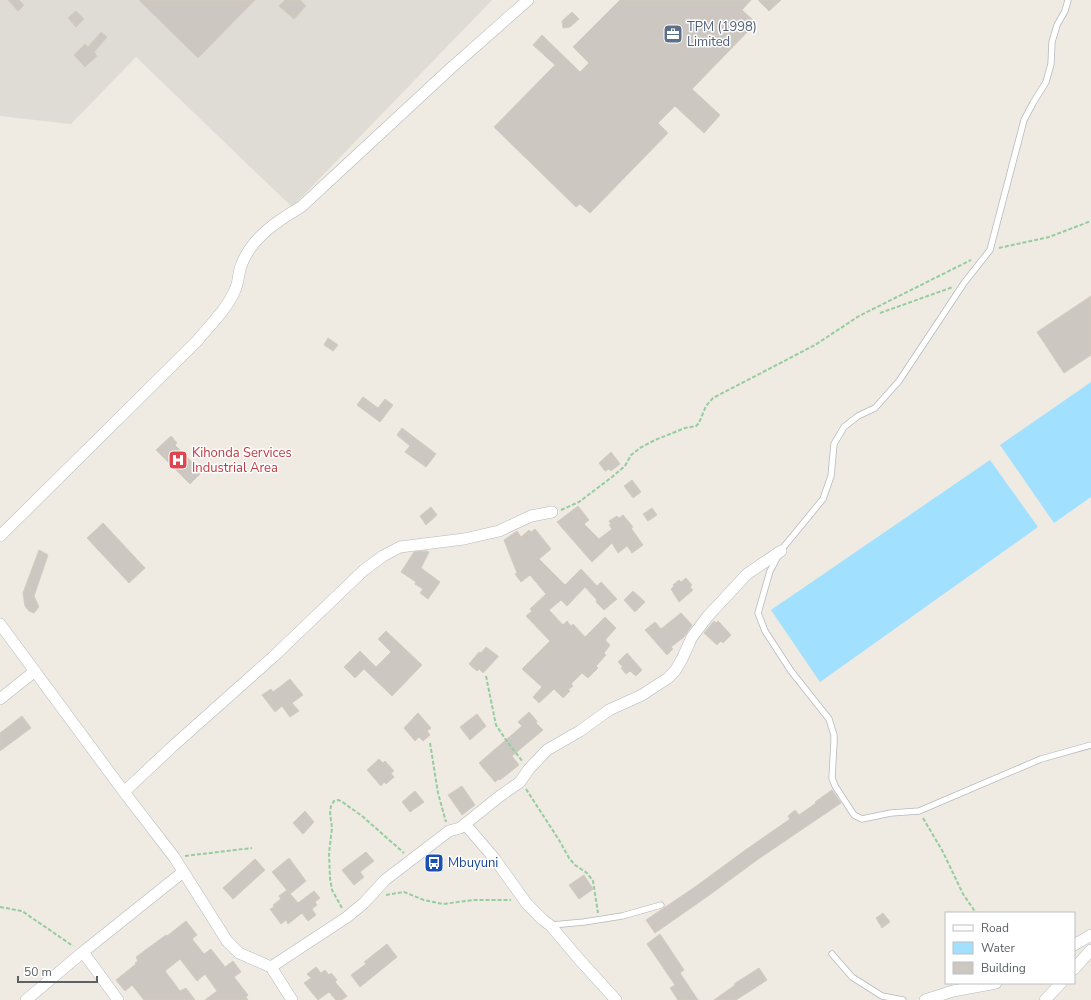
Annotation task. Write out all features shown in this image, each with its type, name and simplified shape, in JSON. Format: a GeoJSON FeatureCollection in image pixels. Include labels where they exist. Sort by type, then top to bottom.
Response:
{"type":"FeatureCollection","features":[{"type":"Feature","properties":{"kind":"street"},"geometry":{"type":"LineString","coordinates":[[0,536],[197,341],[224,309],[236,289],[241,266],[246,255],[260,238],[279,220],[301,207],[451,68],[528,0]]}},
{"type":"Feature","properties":{"kind":"street"},"geometry":{"type":"LineString","coordinates":[[124,792],[172,746],[273,657],[364,570],[383,556],[400,547],[464,539],[499,531],[531,516],[552,512]]}},
{"type":"Feature","properties":{"kind":"street"},"geometry":{"type":"LineString","coordinates":[[271,968],[347,917],[364,903],[385,880],[449,831],[460,828],[520,782],[538,758],[547,750],[580,731],[609,710],[642,695],[668,678],[675,671],[682,660],[692,637],[708,616],[747,574],[781,551]]}},
{"type":"Feature","properties":{"kind":"street"},"geometry":{"type":"LineString","coordinates":[[0,624],[174,857],[233,948],[238,953],[271,968],[292,1000]]}},
{"type":"Feature","properties":{"kind":"street"},"geometry":{"type":"LineString","coordinates":[[0,699],[34,671]]}},
{"type":"Feature","properties":{"kind":"street"},"geometry":{"type":"LineString","coordinates":[[464,824],[494,858],[527,904],[551,926],[616,1000]]}},
{"type":"Feature","properties":{"kind":"street"},"geometry":{"type":"LineString","coordinates":[[26,1000],[183,872]]}},
{"type":"Feature","properties":{"kind":"street"},"geometry":{"type":"LineString","coordinates":[[1075,944],[1091,935]]}},
{"type":"Feature","properties":{"kind":"street"},"geometry":{"type":"LineString","coordinates":[[1075,968],[1091,950]]}},
{"type":"Feature","properties":{"kind":"street"},"geometry":{"type":"LineString","coordinates":[[83,952],[118,1000]]}},
{"type":"Feature","properties":{"kind":"street"},"geometry":{"type":"LineString","coordinates":[[925,1000],[953,992],[991,984]]}},
{"type":"Feature","properties":{"kind":"street"},"geometry":{"type":"LineString","coordinates":[[1045,1000],[1060,984]]}},
{"type":"Feature","properties":{"kind":"lane"},"geometry":{"type":"LineString","coordinates":[[1068,0],[1065,11],[1057,25],[1052,42],[1051,64],[1046,82],[1024,120],[990,250],[964,282],[899,381],[875,408],[858,416],[844,427],[834,444],[831,476],[823,499],[781,551],[770,571],[758,613],[765,631],[791,671],[829,719],[834,735],[831,774],[834,783],[851,812],[859,818],[866,819],[879,815],[905,811],[919,811],[1041,759],[1091,745]]}},
{"type":"Feature","properties":{"kind":"lane"},"geometry":{"type":"LineString","coordinates":[[551,926],[622,916],[661,904]]}},
{"type":"Feature","properties":{"kind":"lane"},"geometry":{"type":"LineString","coordinates":[[832,954],[852,978],[882,996],[903,1000]]}},
{"type":"Feature","properties":{"kind":"path"},"geometry":{"type":"LineString","coordinates":[[552,512],[579,502],[625,466],[631,455],[640,448],[655,440],[685,428],[696,426],[699,423],[706,406],[712,398],[815,345],[859,316],[990,250],[1049,237],[1091,221]]}},
{"type":"Feature","properties":{"kind":"path"},"geometry":{"type":"LineString","coordinates":[[880,313],[964,282]]}},
{"type":"Feature","properties":{"kind":"path"},"geometry":{"type":"LineString","coordinates":[[486,676],[496,725],[529,769]]}},
{"type":"Feature","properties":{"kind":"path"},"geometry":{"type":"LineString","coordinates":[[430,743],[438,793],[449,831]]}},
{"type":"Feature","properties":{"kind":"path"},"geometry":{"type":"LineString","coordinates":[[520,782],[539,807],[569,858],[594,881],[600,919]]}},
{"type":"Feature","properties":{"kind":"path"},"geometry":{"type":"LineString","coordinates":[[347,917],[332,890],[330,878],[329,853],[332,828],[330,813],[331,806],[334,801],[341,801],[362,816],[411,860]]}},
{"type":"Feature","properties":{"kind":"path"},"geometry":{"type":"LineString","coordinates":[[919,811],[943,852],[963,894],[975,912]]}},
{"type":"Feature","properties":{"kind":"path"},"geometry":{"type":"LineString","coordinates":[[174,857],[252,848]]}},
{"type":"Feature","properties":{"kind":"path"},"geometry":{"type":"LineString","coordinates":[[381,897],[404,892],[424,900],[443,904],[474,900],[511,900],[527,904]]}},
{"type":"Feature","properties":{"kind":"path"},"geometry":{"type":"LineString","coordinates":[[0,906],[22,911],[42,926],[83,952]]}},
{"type":"Feature","properties":{"kind":"shaded area"},"geometry":{"type":"Polygon","coordinates":[[[0,0],[492,0],[292,207],[136,57],[71,124],[0,116],[0,0]]]}},
{"type":"Feature","properties":{"kind":"water"},"geometry":{"type":"Polygon","coordinates":[[[1091,382],[1091,497],[1054,523],[1000,445],[1091,382]]]}},
{"type":"Feature","properties":{"kind":"water"},"geometry":{"type":"Polygon","coordinates":[[[990,460],[1038,527],[820,682],[771,610],[990,460]]]}},
{"type":"Feature","properties":{"kind":"building"},"geometry":{"type":"Polygon","coordinates":[[[8,0],[19,0],[24,5],[18,11],[8,0]]]}},
{"type":"Feature","properties":{"kind":"building"},"geometry":{"type":"Polygon","coordinates":[[[139,0],[255,0],[198,58],[139,0]]]}},
{"type":"Feature","properties":{"kind":"building"},"geometry":{"type":"Polygon","coordinates":[[[285,0],[300,0],[306,6],[294,19],[279,6],[285,0]]]}},
{"type":"Feature","properties":{"kind":"building"},"geometry":{"type":"Polygon","coordinates":[[[620,0],[751,0],[742,10],[756,23],[692,89],[720,115],[704,133],[675,106],[658,123],[668,133],[590,213],[580,204],[576,207],[494,127],[555,65],[533,45],[542,35],[580,72],[589,63],[573,47],[620,0]]]}},
{"type":"Feature","properties":{"kind":"building"},"geometry":{"type":"Polygon","coordinates":[[[758,0],[781,0],[769,11],[758,0]]]}},
{"type":"Feature","properties":{"kind":"building"},"geometry":{"type":"Polygon","coordinates":[[[76,11],[84,19],[76,27],[68,18],[76,11]]]}},
{"type":"Feature","properties":{"kind":"building"},"geometry":{"type":"Polygon","coordinates":[[[572,12],[579,19],[570,27],[563,28],[562,21],[572,12]]]}},
{"type":"Feature","properties":{"kind":"building"},"geometry":{"type":"Polygon","coordinates":[[[101,32],[107,37],[94,52],[97,56],[85,67],[74,55],[85,44],[88,47],[101,32]]]}},
{"type":"Feature","properties":{"kind":"building"},"geometry":{"type":"Polygon","coordinates":[[[1091,296],[1091,355],[1064,373],[1037,332],[1091,296]]]}},
{"type":"Feature","properties":{"kind":"building"},"geometry":{"type":"Polygon","coordinates":[[[328,338],[338,345],[333,351],[324,345],[328,338]]]}},
{"type":"Feature","properties":{"kind":"building"},"geometry":{"type":"Polygon","coordinates":[[[363,397],[378,408],[385,399],[393,405],[380,422],[357,405],[363,397]]]}},
{"type":"Feature","properties":{"kind":"building"},"geometry":{"type":"Polygon","coordinates":[[[402,428],[436,454],[426,467],[405,452],[410,446],[397,435],[402,428]]]}},
{"type":"Feature","properties":{"kind":"building"},"geometry":{"type":"Polygon","coordinates":[[[171,436],[177,443],[175,445],[202,472],[190,484],[156,450],[171,436]]]}},
{"type":"Feature","properties":{"kind":"building"},"geometry":{"type":"Polygon","coordinates":[[[611,452],[620,464],[611,471],[609,469],[605,471],[599,463],[611,452]]]}},
{"type":"Feature","properties":{"kind":"building"},"geometry":{"type":"Polygon","coordinates":[[[632,480],[641,492],[633,498],[624,486],[632,480]]]}},
{"type":"Feature","properties":{"kind":"building"},"geometry":{"type":"Polygon","coordinates":[[[578,506],[589,520],[584,524],[599,539],[612,529],[609,525],[611,524],[609,521],[617,516],[619,518],[623,515],[633,527],[631,528],[643,545],[632,553],[627,546],[618,553],[612,543],[592,562],[557,522],[578,506]]]}},
{"type":"Feature","properties":{"kind":"building"},"geometry":{"type":"Polygon","coordinates":[[[431,507],[437,515],[426,525],[420,516],[431,507]]]}},
{"type":"Feature","properties":{"kind":"building"},"geometry":{"type":"Polygon","coordinates":[[[652,508],[657,515],[648,521],[643,514],[652,508]]]}},
{"type":"Feature","properties":{"kind":"building"},"geometry":{"type":"Polygon","coordinates":[[[103,523],[145,568],[129,583],[87,538],[103,523]]]}},
{"type":"Feature","properties":{"kind":"building"},"geometry":{"type":"Polygon","coordinates":[[[535,529],[551,549],[539,559],[565,585],[581,569],[597,586],[601,582],[617,599],[604,610],[585,587],[567,606],[561,600],[549,610],[563,625],[567,621],[571,626],[573,624],[585,637],[605,617],[616,628],[606,639],[610,645],[604,653],[606,655],[596,666],[598,668],[588,678],[582,673],[571,684],[573,686],[568,690],[570,691],[563,698],[554,689],[539,703],[533,697],[542,687],[522,669],[550,641],[526,616],[532,611],[530,609],[546,594],[530,575],[521,582],[515,574],[517,573],[504,540],[517,531],[521,537],[529,530],[531,532],[535,529]]]}},
{"type":"Feature","properties":{"kind":"building"},"geometry":{"type":"Polygon","coordinates":[[[39,550],[48,555],[34,596],[39,607],[34,613],[29,611],[25,606],[23,593],[39,550]]]}},
{"type":"Feature","properties":{"kind":"building"},"geometry":{"type":"Polygon","coordinates":[[[414,552],[429,552],[421,568],[440,582],[428,599],[420,593],[423,589],[415,584],[416,582],[401,572],[414,552]]]}},
{"type":"Feature","properties":{"kind":"building"},"geometry":{"type":"Polygon","coordinates":[[[686,578],[692,585],[690,587],[693,590],[679,602],[671,589],[679,580],[681,582],[686,578]]]}},
{"type":"Feature","properties":{"kind":"building"},"geometry":{"type":"Polygon","coordinates":[[[633,591],[645,602],[635,612],[624,600],[633,591]]]}},
{"type":"Feature","properties":{"kind":"building"},"geometry":{"type":"Polygon","coordinates":[[[681,613],[692,625],[684,637],[671,647],[673,649],[667,655],[645,630],[655,622],[661,629],[681,613]]]}},
{"type":"Feature","properties":{"kind":"building"},"geometry":{"type":"Polygon","coordinates":[[[714,621],[716,623],[718,621],[731,635],[723,643],[721,641],[717,645],[704,633],[714,621]]]}},
{"type":"Feature","properties":{"kind":"building"},"geometry":{"type":"Polygon","coordinates":[[[386,631],[422,665],[392,696],[364,669],[355,678],[344,667],[360,651],[376,667],[391,652],[378,639],[386,631]]]}},
{"type":"Feature","properties":{"kind":"building"},"geometry":{"type":"Polygon","coordinates":[[[486,647],[498,657],[483,673],[479,669],[477,671],[469,664],[479,652],[481,653],[486,647]]]}},
{"type":"Feature","properties":{"kind":"building"},"geometry":{"type":"Polygon","coordinates":[[[627,653],[642,670],[636,676],[630,671],[626,674],[621,668],[623,667],[618,662],[627,653]]]}},
{"type":"Feature","properties":{"kind":"building"},"geometry":{"type":"Polygon","coordinates":[[[290,679],[303,695],[292,703],[299,711],[290,717],[282,706],[275,712],[262,695],[271,689],[273,692],[290,679]]]}},
{"type":"Feature","properties":{"kind":"building"},"geometry":{"type":"Polygon","coordinates":[[[529,712],[537,721],[536,723],[543,730],[512,756],[519,765],[500,780],[499,779],[495,782],[479,763],[522,726],[518,722],[529,712]]]}},
{"type":"Feature","properties":{"kind":"building"},"geometry":{"type":"Polygon","coordinates":[[[418,713],[431,728],[427,731],[430,735],[423,741],[419,737],[415,741],[404,728],[418,713]]]}},
{"type":"Feature","properties":{"kind":"building"},"geometry":{"type":"Polygon","coordinates":[[[477,714],[486,726],[470,740],[460,727],[477,714]]]}},
{"type":"Feature","properties":{"kind":"building"},"geometry":{"type":"Polygon","coordinates":[[[22,716],[31,728],[0,751],[0,733],[22,716]]]}},
{"type":"Feature","properties":{"kind":"building"},"geometry":{"type":"Polygon","coordinates":[[[379,759],[383,763],[385,761],[394,771],[391,773],[394,777],[386,784],[384,782],[381,786],[367,770],[379,759]]]}},
{"type":"Feature","properties":{"kind":"building"},"geometry":{"type":"Polygon","coordinates":[[[462,786],[475,805],[462,815],[448,795],[462,786]]]}},
{"type":"Feature","properties":{"kind":"building"},"geometry":{"type":"Polygon","coordinates":[[[832,790],[841,803],[757,860],[655,933],[646,920],[790,819],[788,816],[795,810],[799,815],[832,790]]]}},
{"type":"Feature","properties":{"kind":"building"},"geometry":{"type":"Polygon","coordinates":[[[415,791],[424,802],[410,812],[402,802],[415,791]]]}},
{"type":"Feature","properties":{"kind":"building"},"geometry":{"type":"Polygon","coordinates":[[[305,811],[314,822],[303,834],[293,823],[305,811]]]}},
{"type":"Feature","properties":{"kind":"building"},"geometry":{"type":"Polygon","coordinates":[[[366,852],[374,861],[360,872],[364,877],[354,885],[342,870],[366,852]]]}},
{"type":"Feature","properties":{"kind":"building"},"geometry":{"type":"Polygon","coordinates":[[[289,858],[306,881],[290,894],[272,872],[289,858]]]}},
{"type":"Feature","properties":{"kind":"building"},"geometry":{"type":"Polygon","coordinates":[[[255,859],[265,870],[233,899],[223,888],[255,859]]]}},
{"type":"Feature","properties":{"kind":"building"},"geometry":{"type":"Polygon","coordinates":[[[584,875],[593,889],[579,899],[569,885],[584,875]]]}},
{"type":"Feature","properties":{"kind":"building"},"geometry":{"type":"Polygon","coordinates":[[[287,890],[298,903],[314,891],[320,898],[315,902],[317,905],[312,909],[316,915],[308,921],[302,913],[288,924],[286,920],[281,924],[270,909],[274,907],[273,905],[281,899],[279,896],[287,890]]]}},
{"type":"Feature","properties":{"kind":"building"},"geometry":{"type":"Polygon","coordinates":[[[883,913],[890,922],[882,928],[876,918],[883,913]]]}},
{"type":"Feature","properties":{"kind":"building"},"geometry":{"type":"Polygon","coordinates":[[[186,921],[197,935],[192,939],[204,954],[211,949],[225,967],[233,961],[241,972],[234,977],[248,995],[246,997],[248,1000],[205,1000],[217,991],[205,974],[197,981],[180,959],[165,971],[180,991],[186,988],[195,1000],[144,1000],[132,985],[125,991],[116,980],[136,964],[135,963],[138,961],[136,957],[186,921]]]}},
{"type":"Feature","properties":{"kind":"building"},"geometry":{"type":"Polygon","coordinates":[[[660,934],[684,970],[680,973],[698,1000],[678,1000],[670,988],[675,985],[647,944],[660,934]]]}},
{"type":"Feature","properties":{"kind":"building"},"geometry":{"type":"Polygon","coordinates":[[[387,944],[397,957],[360,987],[351,975],[366,964],[364,962],[387,944]]]}},
{"type":"Feature","properties":{"kind":"building"},"geometry":{"type":"Polygon","coordinates":[[[316,967],[321,973],[325,970],[329,975],[331,973],[337,980],[335,982],[347,996],[342,1000],[336,1000],[329,992],[318,1000],[304,983],[311,978],[307,974],[316,967]]]}},
{"type":"Feature","properties":{"kind":"building"},"geometry":{"type":"Polygon","coordinates":[[[759,968],[767,980],[736,1000],[714,1000],[735,985],[734,984],[759,968]]]}},
{"type":"Feature","properties":{"kind":"place","name":"TPM (1998) Limited"},"geometry":{"type":"Point","coordinates":[673,34]}},
{"type":"Feature","properties":{"kind":"place","name":"Kihonda Services Industrial Area"},"geometry":{"type":"Point","coordinates":[178,460]}},
{"type":"Feature","properties":{"kind":"place","name":"Mbuyuni"},"geometry":{"type":"Point","coordinates":[434,863]}}]}
